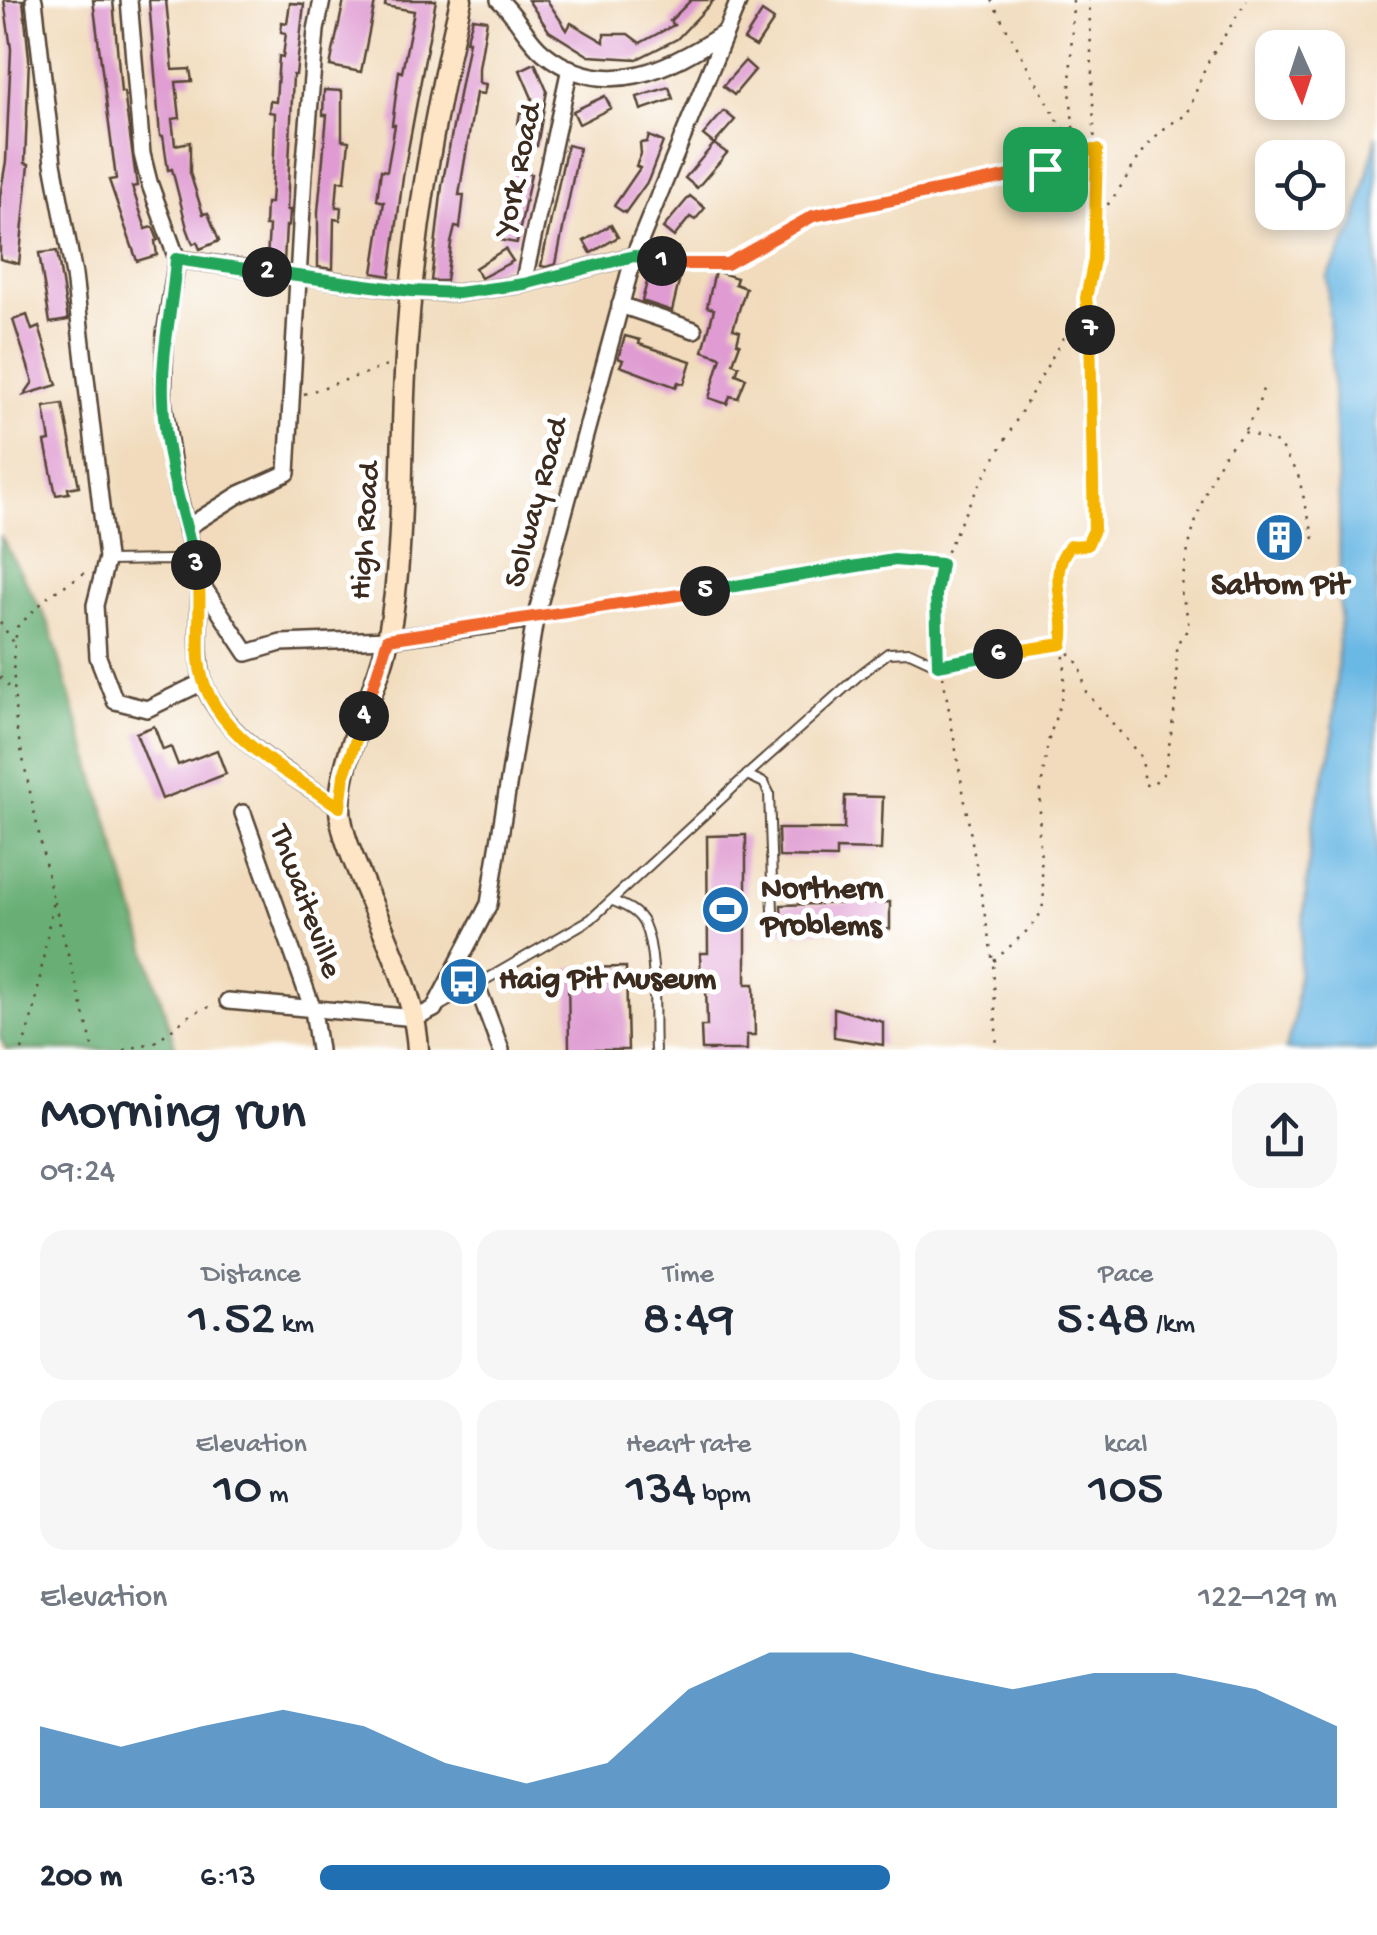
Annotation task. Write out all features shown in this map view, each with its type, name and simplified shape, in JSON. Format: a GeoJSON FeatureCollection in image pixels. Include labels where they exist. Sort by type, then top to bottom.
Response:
{"type":"FeatureCollection","features":[{"type":"Feature","properties":{"kind":"street"},"geometry":{"type":"LineString","coordinates":[[34,0],[53,163],[84,347],[107,559],[95,606],[98,657],[115,702],[147,709],[203,682]]}},
{"type":"Feature","properties":{"kind":"street"},"geometry":{"type":"LineString","coordinates":[[129,0],[142,154],[176,259],[164,334],[162,400],[198,575],[203,682],[220,713],[248,742],[340,807]]}},
{"type":"Feature","properties":{"kind":"street"},"geometry":{"type":"LineString","coordinates":[[186,528],[240,494],[286,473],[309,112],[322,0]]}},
{"type":"Feature","properties":{"kind":"street","name":"High Road"},"geometry":{"type":"LineString","coordinates":[[418,1050],[425,1014],[350,849],[340,807],[344,775],[388,639],[400,531],[411,291],[433,120],[462,0]]}},
{"type":"Feature","properties":{"kind":"street"},"geometry":{"type":"LineString","coordinates":[[499,0],[542,52],[570,68],[616,77],[648,73],[682,60],[724,33]]}},
{"type":"Feature","properties":{"kind":"street","name":"Solway Road"},"geometry":{"type":"LineString","coordinates":[[425,1014],[489,904],[536,618],[620,306],[634,256],[739,0]]}},
{"type":"Feature","properties":{"kind":"street","name":"York Road"},"geometry":{"type":"LineString","coordinates":[[524,284],[570,68]]}},
{"type":"Feature","properties":{"kind":"street"},"geometry":{"type":"LineString","coordinates":[[176,259],[411,291],[458,293],[524,284],[634,256]]}},
{"type":"Feature","properties":{"kind":"street"},"geometry":{"type":"LineString","coordinates":[[620,306],[694,330]]}},
{"type":"Feature","properties":{"kind":"street"},"geometry":{"type":"LineString","coordinates":[[198,575],[247,653],[280,643],[388,639],[536,618]]}},
{"type":"Feature","properties":{"kind":"street","name":"Thwaiteville"},"geometry":{"type":"LineString","coordinates":[[243,814],[313,1010],[319,1050]]}},
{"type":"Feature","properties":{"kind":"street"},"geometry":{"type":"LineString","coordinates":[[476,983],[501,1050]]}},
{"type":"Feature","properties":{"kind":"street","name":"Thwaiteville"},"geometry":{"type":"LineString","coordinates":[[228,1000],[313,1010],[425,1014]]}},
{"type":"Feature","properties":{"kind":"lane"},"geometry":{"type":"LineString","coordinates":[[107,559],[171,560],[198,575]]}},
{"type":"Feature","properties":{"kind":"lane"},"geometry":{"type":"LineString","coordinates":[[425,1014],[591,919],[747,775],[888,653],[910,652],[938,665]]}},
{"type":"Feature","properties":{"kind":"lane"},"geometry":{"type":"LineString","coordinates":[[747,775],[764,782],[769,794],[773,912]]}},
{"type":"Feature","properties":{"kind":"lane"},"geometry":{"type":"LineString","coordinates":[[612,901],[632,910],[643,923],[650,950],[654,1050]]}},
{"type":"Feature","properties":{"kind":"path"},"geometry":{"type":"LineString","coordinates":[[991,0],[1059,123],[1074,139],[1097,150]]}},
{"type":"Feature","properties":{"kind":"path"},"geometry":{"type":"LineString","coordinates":[[1073,0],[1070,89],[1074,139]]}},
{"type":"Feature","properties":{"kind":"path"},"geometry":{"type":"LineString","coordinates":[[996,1050],[993,962],[947,688],[938,665],[936,594],[941,564],[969,504],[1086,298],[1094,260],[1097,208],[1089,0]]}},
{"type":"Feature","properties":{"kind":"path"},"geometry":{"type":"LineString","coordinates":[[1097,208],[1104,208],[1112,200],[1124,177],[1170,122],[1187,114],[1206,65],[1247,0]]}},
{"type":"Feature","properties":{"kind":"path"},"geometry":{"type":"LineString","coordinates":[[634,256],[681,264],[727,264],[813,216],[1045,169],[1074,151],[1097,150]]}},
{"type":"Feature","properties":{"kind":"path"},"geometry":{"type":"LineString","coordinates":[[993,962],[1030,928],[1041,913],[1044,900],[1039,833],[1042,789],[1050,731],[1063,693],[1065,670],[1058,590],[1062,556],[1070,546],[1087,545],[1094,530],[1090,320],[1086,298]]}},
{"type":"Feature","properties":{"kind":"path"},"geometry":{"type":"LineString","coordinates":[[303,394],[389,365]]}},
{"type":"Feature","properties":{"kind":"path"},"geometry":{"type":"LineString","coordinates":[[1062,644],[1080,666],[1086,692],[1142,758],[1144,785],[1153,784],[1165,772],[1177,694],[1176,645],[1189,628],[1185,603],[1181,600],[1193,533],[1219,463],[1244,432],[1265,382]]}},
{"type":"Feature","properties":{"kind":"path"},"geometry":{"type":"LineString","coordinates":[[1244,432],[1278,443],[1298,475],[1314,539]]}},
{"type":"Feature","properties":{"kind":"path"},"geometry":{"type":"LineString","coordinates":[[94,1050],[52,894],[16,726],[15,644],[17,627],[50,595],[107,559]]}},
{"type":"Feature","properties":{"kind":"path"},"geometry":{"type":"LineString","coordinates":[[536,618],[894,560],[941,564]]}},
{"type":"Feature","properties":{"kind":"path"},"geometry":{"type":"LineString","coordinates":[[0,622],[15,644]]}},
{"type":"Feature","properties":{"kind":"path"},"geometry":{"type":"LineString","coordinates":[[938,665],[1062,644]]}},
{"type":"Feature","properties":{"kind":"path"},"geometry":{"type":"LineString","coordinates":[[0,676],[14,693]]}},
{"type":"Feature","properties":{"kind":"path"},"geometry":{"type":"LineString","coordinates":[[22,1050],[34,1008],[52,894]]}},
{"type":"Feature","properties":{"kind":"path"},"geometry":{"type":"LineString","coordinates":[[124,1050],[155,1042],[193,1013],[228,1000]]}},
{"type":"Feature","properties":{"kind":"green space"},"geometry":{"type":"Polygon","coordinates":[[[0,535],[49,624],[176,1050],[6,1050],[0,1037],[0,535]]]}},
{"type":"Feature","properties":{"kind":"water"},"geometry":{"type":"Polygon","coordinates":[[[1377,135],[1377,1050],[1285,1050],[1294,1021],[1312,825],[1332,746],[1340,621],[1339,500],[1327,278],[1355,225],[1377,135]]]}},
{"type":"Feature","properties":{"kind":"building"},"geometry":{"type":"Polygon","coordinates":[[[4,0],[23,0],[29,58],[25,163],[29,164],[19,264],[0,259],[0,196],[6,161],[11,49],[4,0]]]}},
{"type":"Feature","properties":{"kind":"building"},"geometry":{"type":"Polygon","coordinates":[[[93,0],[113,0],[121,92],[137,186],[132,187],[146,229],[153,227],[158,240],[157,255],[137,261],[109,180],[116,179],[93,0]]]}},
{"type":"Feature","properties":{"kind":"building"},"geometry":{"type":"Polygon","coordinates":[[[149,0],[166,0],[173,70],[190,69],[192,81],[176,82],[180,118],[172,119],[175,145],[190,142],[190,173],[203,214],[208,213],[219,241],[200,249],[197,242],[193,244],[187,228],[160,136],[149,0]]]}},
{"type":"Feature","properties":{"kind":"building"},"geometry":{"type":"Polygon","coordinates":[[[344,0],[375,2],[361,72],[330,66],[344,0]]]}},
{"type":"Feature","properties":{"kind":"building"},"geometry":{"type":"Polygon","coordinates":[[[386,0],[436,0],[403,177],[390,276],[373,273],[384,202],[377,200],[381,170],[387,171],[399,71],[402,72],[414,11],[385,6],[386,0]]]}},
{"type":"Feature","properties":{"kind":"building"},"geometry":{"type":"Polygon","coordinates":[[[528,0],[547,0],[567,30],[571,23],[604,42],[604,34],[628,34],[640,43],[674,25],[670,21],[691,0],[714,0],[677,39],[637,59],[589,56],[549,31],[528,0]]]}},
{"type":"Feature","properties":{"kind":"building"},"geometry":{"type":"Polygon","coordinates":[[[290,3],[304,4],[293,75],[290,210],[284,262],[267,260],[269,226],[265,226],[266,203],[271,203],[274,153],[275,113],[269,112],[270,101],[276,102],[279,56],[283,57],[286,33],[281,32],[282,22],[287,23],[290,3]]]}},
{"type":"Feature","properties":{"kind":"building"},"geometry":{"type":"Polygon","coordinates":[[[762,12],[774,20],[756,47],[744,40],[762,12]]]}},
{"type":"Feature","properties":{"kind":"building"},"geometry":{"type":"Polygon","coordinates":[[[473,18],[487,20],[479,68],[479,83],[486,84],[484,94],[476,93],[459,195],[464,195],[460,228],[455,227],[446,281],[431,281],[442,186],[473,18]]]}},
{"type":"Feature","properties":{"kind":"building"},"geometry":{"type":"Polygon","coordinates":[[[745,61],[755,70],[734,95],[723,86],[745,61]]]}},
{"type":"Feature","properties":{"kind":"building"},"geometry":{"type":"Polygon","coordinates":[[[535,63],[547,91],[537,146],[522,144],[526,125],[518,124],[520,112],[530,114],[532,98],[520,70],[535,63]]]}},
{"type":"Feature","properties":{"kind":"building"},"geometry":{"type":"Polygon","coordinates":[[[669,87],[673,99],[641,110],[637,97],[669,87]]]}},
{"type":"Feature","properties":{"kind":"building"},"geometry":{"type":"Polygon","coordinates":[[[324,90],[342,91],[342,140],[349,141],[345,181],[338,181],[336,207],[341,207],[340,220],[334,219],[333,269],[318,267],[318,212],[327,115],[323,115],[324,90]]]}},
{"type":"Feature","properties":{"kind":"building"},"geometry":{"type":"Polygon","coordinates":[[[605,96],[611,108],[579,124],[573,111],[605,96]]]}},
{"type":"Feature","properties":{"kind":"building"},"geometry":{"type":"Polygon","coordinates":[[[724,111],[735,120],[714,144],[703,135],[724,111]]]}},
{"type":"Feature","properties":{"kind":"building"},"geometry":{"type":"Polygon","coordinates":[[[649,136],[663,142],[648,181],[625,213],[614,206],[640,168],[636,166],[640,143],[647,142],[649,136]]]}},
{"type":"Feature","properties":{"kind":"building"},"geometry":{"type":"Polygon","coordinates":[[[714,144],[727,153],[697,188],[685,178],[714,144]]]}},
{"type":"Feature","properties":{"kind":"building"},"geometry":{"type":"Polygon","coordinates":[[[567,145],[579,148],[556,264],[546,267],[541,266],[567,145]]]}},
{"type":"Feature","properties":{"kind":"building"},"geometry":{"type":"Polygon","coordinates":[[[513,170],[531,174],[517,243],[499,240],[513,170]]]}},
{"type":"Feature","properties":{"kind":"building"},"geometry":{"type":"Polygon","coordinates":[[[690,196],[705,208],[695,220],[690,217],[674,237],[663,228],[690,196]]]}},
{"type":"Feature","properties":{"kind":"building"},"geometry":{"type":"Polygon","coordinates":[[[611,225],[618,237],[591,253],[584,241],[611,225]]]}},
{"type":"Feature","properties":{"kind":"building"},"geometry":{"type":"Polygon","coordinates":[[[659,246],[678,248],[677,268],[682,269],[672,311],[642,301],[651,267],[657,268],[659,246]]]}},
{"type":"Feature","properties":{"kind":"building"},"geometry":{"type":"Polygon","coordinates":[[[505,249],[513,261],[481,278],[475,268],[505,249]]]}},
{"type":"Feature","properties":{"kind":"building"},"geometry":{"type":"Polygon","coordinates":[[[57,251],[68,320],[50,323],[39,253],[57,251]]]}},
{"type":"Feature","properties":{"kind":"building"},"geometry":{"type":"Polygon","coordinates":[[[715,271],[737,278],[735,284],[746,288],[733,329],[740,331],[740,344],[733,363],[739,366],[736,374],[746,378],[738,398],[730,396],[727,404],[709,398],[721,357],[703,351],[714,309],[707,307],[715,271]]]}},
{"type":"Feature","properties":{"kind":"building"},"geometry":{"type":"Polygon","coordinates":[[[27,315],[32,330],[39,327],[57,385],[24,395],[33,382],[13,320],[27,315]]]}},
{"type":"Feature","properties":{"kind":"building"},"geometry":{"type":"Polygon","coordinates":[[[625,336],[691,361],[684,384],[678,382],[676,387],[620,366],[623,360],[618,358],[625,336]]]}},
{"type":"Feature","properties":{"kind":"building"},"geometry":{"type":"Polygon","coordinates":[[[63,404],[79,486],[56,495],[45,442],[50,441],[44,407],[63,404]]]}},
{"type":"Feature","properties":{"kind":"building"},"geometry":{"type":"Polygon","coordinates":[[[154,726],[163,750],[171,747],[178,765],[217,750],[226,774],[162,799],[136,733],[154,726]]]}},
{"type":"Feature","properties":{"kind":"building"},"geometry":{"type":"Polygon","coordinates":[[[845,796],[883,797],[881,850],[836,849],[836,858],[779,857],[778,829],[844,829],[845,796]]]}},
{"type":"Feature","properties":{"kind":"building"},"geometry":{"type":"Polygon","coordinates":[[[746,835],[746,984],[754,984],[755,1035],[747,1035],[747,1050],[702,1050],[701,1026],[707,1026],[700,953],[708,953],[707,836],[746,835]]]}},
{"type":"Feature","properties":{"kind":"building"},"geometry":{"type":"Polygon","coordinates":[[[890,902],[890,929],[782,932],[781,905],[890,902]]]}},
{"type":"Feature","properties":{"kind":"building"},"geometry":{"type":"Polygon","coordinates":[[[626,967],[628,1050],[569,1050],[568,968],[626,967]]]}},
{"type":"Feature","properties":{"kind":"building"},"geometry":{"type":"Polygon","coordinates":[[[834,1008],[883,1022],[883,1045],[834,1037],[834,1008]]]}},
{"type":"Feature","properties":{"kind":"place","name":"Saltom Pit"},"geometry":{"type":"Point","coordinates":[1280,537]}},
{"type":"Feature","properties":{"kind":"place","name":"Northern Problems"},"geometry":{"type":"Point","coordinates":[726,909]}},
{"type":"Feature","properties":{"kind":"place","name":"Haig Pit Museum"},"geometry":{"type":"Point","coordinates":[464,981]}},
{"type":"Feature","properties":{"kind":"route"},"geometry":{"type":"LineString","coordinates":[[1097,150],[1094,260],[1086,298],[1090,320],[1094,530],[1087,545],[1070,546],[1062,556],[1058,590],[1063,612],[1062,644],[938,665],[936,594],[941,564],[914,560],[388,639],[344,775],[340,807],[248,742],[209,697],[199,660],[200,582],[176,486],[162,400],[164,334],[176,259],[411,291],[458,293],[524,284],[634,256],[681,264],[727,264],[813,216],[1045,169],[1074,151],[1097,150]]}}]}
